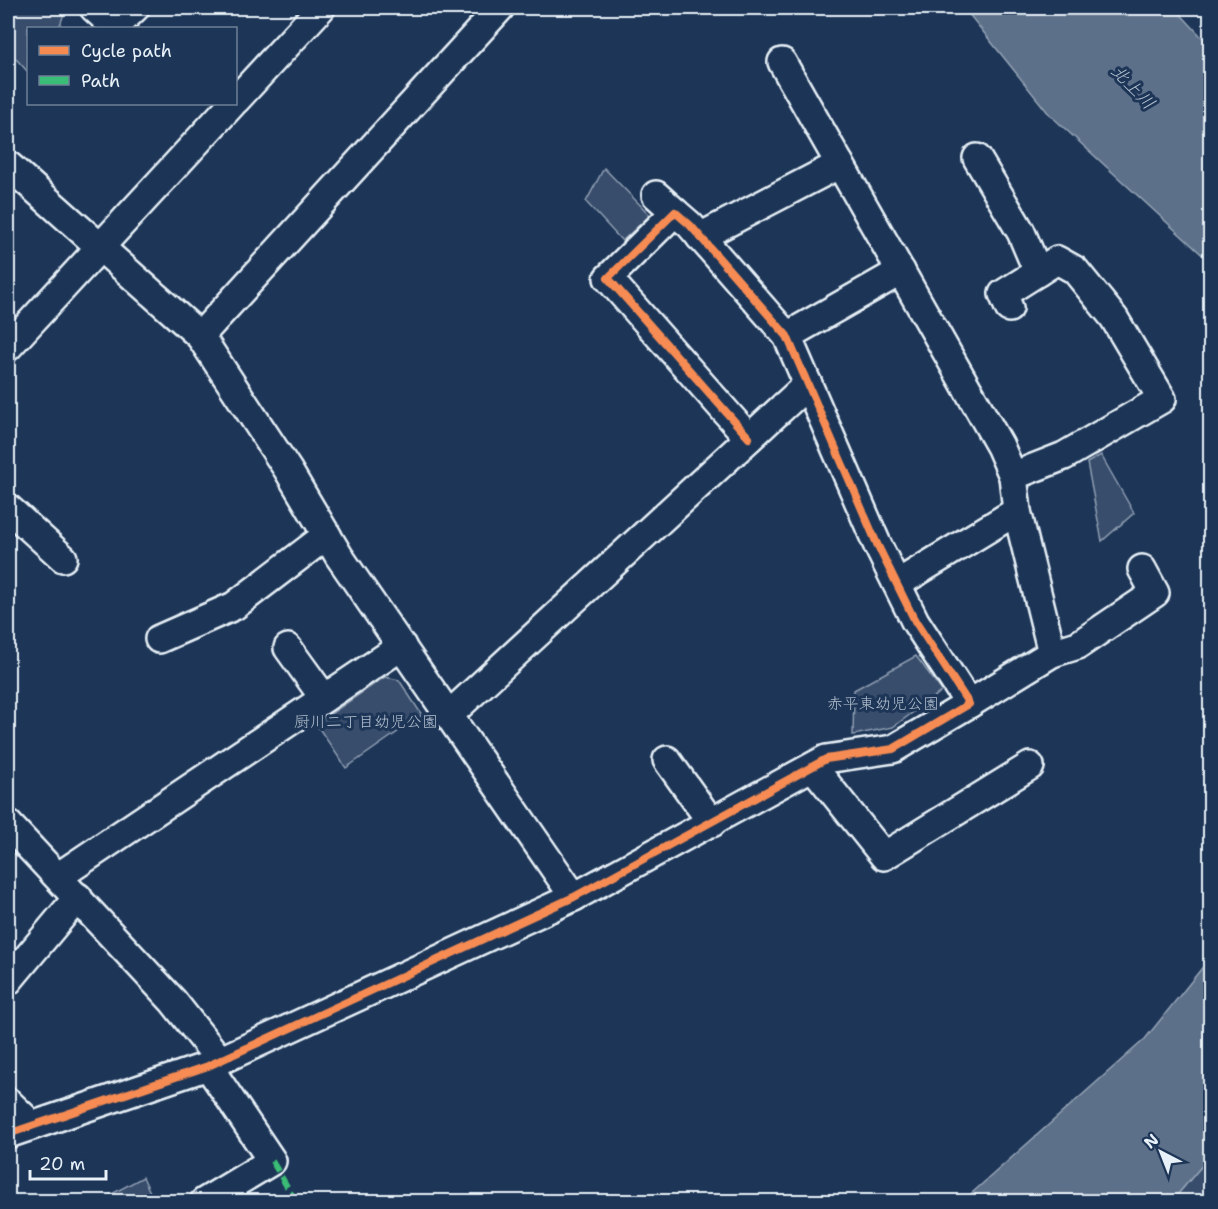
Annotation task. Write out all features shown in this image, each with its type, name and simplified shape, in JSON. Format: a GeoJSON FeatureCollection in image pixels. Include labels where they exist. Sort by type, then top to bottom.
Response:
{"type":"FeatureCollection","features":[{"type":"Feature","properties":{"kind":"street"},"geometry":{"type":"LineString","coordinates":[[94,8],[115,27],[135,8]]}},
{"type":"Feature","properties":{"kind":"street"},"geometry":{"type":"LineString","coordinates":[[237,99],[321,8]]}},
{"type":"Feature","properties":{"kind":"street"},"geometry":{"type":"LineString","coordinates":[[200,336],[500,8]]}},
{"type":"Feature","properties":{"kind":"street"},"geometry":{"type":"LineString","coordinates":[[782,62],[1000,446],[1013,476],[1017,511],[1052,653]]}},
{"type":"Feature","properties":{"kind":"street"},"geometry":{"type":"LineString","coordinates":[[8,347],[231,105]]}},
{"type":"Feature","properties":{"kind":"street"},"geometry":{"type":"LineString","coordinates":[[977,158],[1021,232],[1038,272]]}},
{"type":"Feature","properties":{"kind":"street"},"geometry":{"type":"LineString","coordinates":[[700,237],[840,164]]}},
{"type":"Feature","properties":{"kind":"street"},"geometry":{"type":"LineString","coordinates":[[8,165],[200,336],[288,470],[327,535],[574,897]]}},
{"type":"Feature","properties":{"kind":"street"},"geometry":{"type":"LineString","coordinates":[[749,438],[608,278],[665,204],[700,237],[787,336],[877,544],[915,621],[969,704]]}},
{"type":"Feature","properties":{"kind":"street"},"geometry":{"type":"LineString","coordinates":[[1009,308],[1003,294],[1057,260],[1075,270],[1114,318],[1162,399],[1064,456],[1013,476]]}},
{"type":"Feature","properties":{"kind":"street"},"geometry":{"type":"LineString","coordinates":[[787,336],[900,271]]}},
{"type":"Feature","properties":{"kind":"street"},"geometry":{"type":"LineString","coordinates":[[449,715],[808,384]]}},
{"type":"Feature","properties":{"kind":"street"},"geometry":{"type":"LineString","coordinates":[[8,508],[63,558]]}},
{"type":"Feature","properties":{"kind":"street"},"geometry":{"type":"LineString","coordinates":[[897,584],[1017,511]]}},
{"type":"Feature","properties":{"kind":"street"},"geometry":{"type":"LineString","coordinates":[[159,639],[234,606],[327,535]]}},
{"type":"Feature","properties":{"kind":"street"},"geometry":{"type":"LineString","coordinates":[[8,1102],[20,1129],[213,1063],[574,897],[826,759],[893,749],[1052,653],[1078,645],[1155,593],[1142,569]]}},
{"type":"Feature","properties":{"kind":"street"},"geometry":{"type":"LineString","coordinates":[[58,876],[402,646]]}},
{"type":"Feature","properties":{"kind":"street"},"geometry":{"type":"LineString","coordinates":[[288,648],[324,698]]}},
{"type":"Feature","properties":{"kind":"street"},"geometry":{"type":"LineString","coordinates":[[667,760],[712,823]]}},
{"type":"Feature","properties":{"kind":"street"},"geometry":{"type":"LineString","coordinates":[[813,767],[884,856],[1030,766]]}},
{"type":"Feature","properties":{"kind":"street"},"geometry":{"type":"LineString","coordinates":[[8,824],[173,1001],[272,1161],[204,1202]]}},
{"type":"Feature","properties":{"kind":"street"},"geometry":{"type":"LineString","coordinates":[[8,981],[78,897]]}},
{"type":"Feature","properties":{"kind":"green space"},"geometry":{"type":"Polygon","coordinates":[[[8,8],[66,8],[59,27],[27,27],[27,71],[8,50],[8,8]]]}},
{"type":"Feature","properties":{"kind":"green space"},"geometry":{"type":"Polygon","coordinates":[[[604,168],[648,213],[648,217],[622,241],[586,202],[604,168]]]}},
{"type":"Feature","properties":{"kind":"green space"},"geometry":{"type":"Polygon","coordinates":[[[1101,455],[1134,513],[1102,541],[1087,463],[1101,455]]]}},
{"type":"Feature","properties":{"kind":"green space","name":"赤平東幼児公園"},"geometry":{"type":"Polygon","coordinates":[[[916,656],[942,691],[893,727],[853,735],[854,690],[916,656]]]}},
{"type":"Feature","properties":{"kind":"green space","name":"厨川二丁目幼児公園"},"geometry":{"type":"Polygon","coordinates":[[[385,677],[399,680],[422,715],[346,768],[316,724],[385,677]]]}},
{"type":"Feature","properties":{"kind":"green space"},"geometry":{"type":"Polygon","coordinates":[[[1210,1156],[1210,1201],[1172,1201],[1210,1156]]]}},
{"type":"Feature","properties":{"kind":"green space"},"geometry":{"type":"Polygon","coordinates":[[[143,1177],[154,1201],[99,1201],[143,1177]]]}},
{"type":"Feature","properties":{"kind":"water","name":"北上川"},"geometry":{"type":"Polygon","coordinates":[[[964,8],[1175,8],[1210,46],[1210,262],[1049,114],[964,8]]]}},
{"type":"Feature","properties":{"kind":"water"},"geometry":{"type":"Polygon","coordinates":[[[1210,958],[1210,1156],[1172,1201],[963,1201],[1145,1039],[1210,958]]]}},
{"type":"Feature","properties":{"kind":"marked path"},"geometry":{"type":"LineString","coordinates":[[272,1161],[296,1202]]}},
{"type":"Feature","properties":{"kind":"cycle path"},"geometry":{"type":"LineString","coordinates":[[8,1134],[208,1066],[574,897],[826,759],[893,749],[969,704],[915,621],[877,544],[787,336],[690,225],[675,212],[608,278],[749,438]]}}]}
